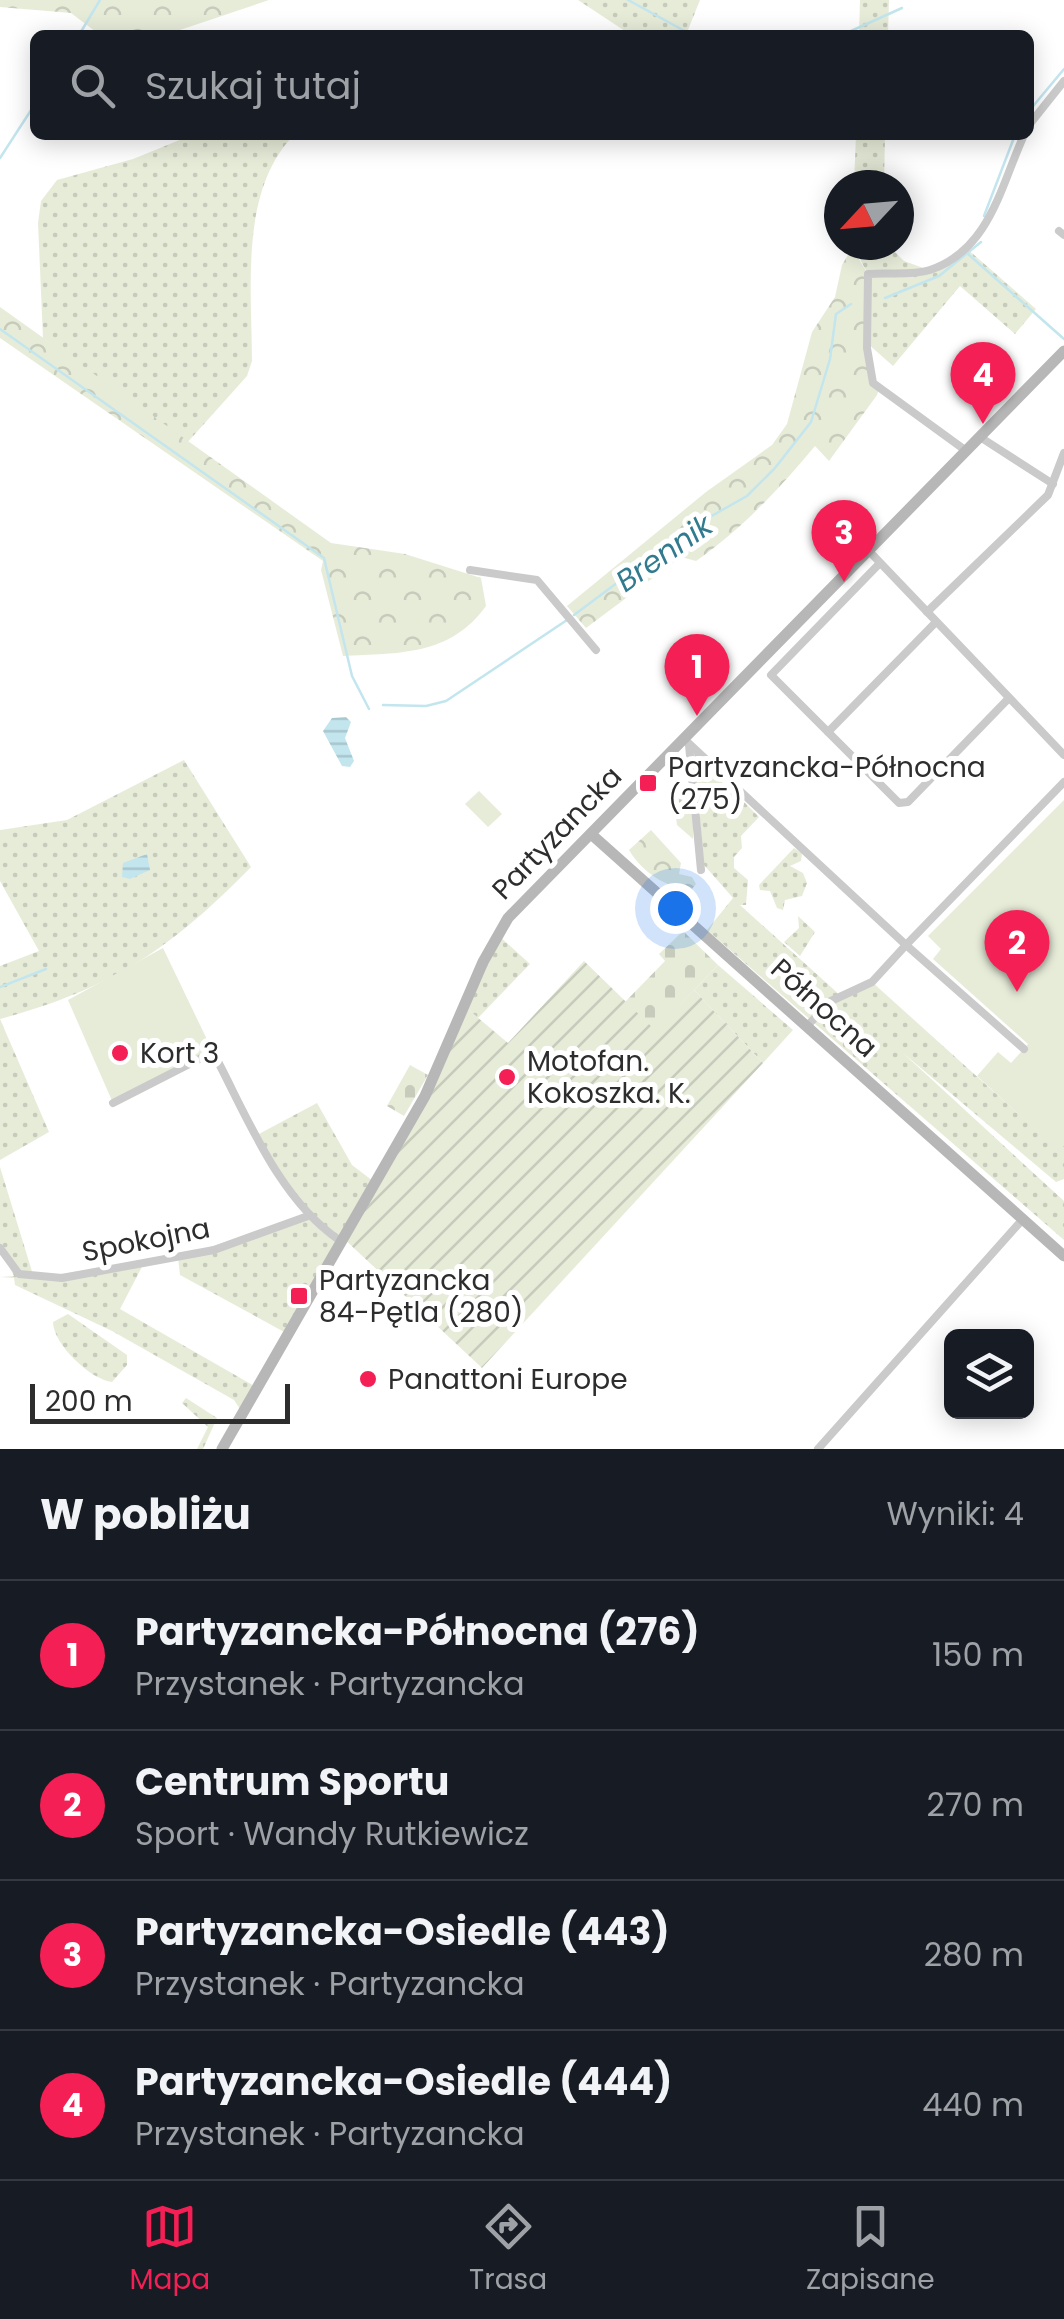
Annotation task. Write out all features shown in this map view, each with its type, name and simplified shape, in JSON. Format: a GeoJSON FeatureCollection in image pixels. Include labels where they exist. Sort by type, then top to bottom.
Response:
{"type":"FeatureCollection","features":[{"type":"Feature","properties":{"kind":"main road","name":"Partyzancka"},"geometry":{"type":"LineString","coordinates":[[222,1449],[425,1096],[483,962],[508,918],[686,741],[1064,351]]}},
{"type":"Feature","properties":{"kind":"main road","name":"Północna"},"geometry":{"type":"LineString","coordinates":[[591,834],[1064,1256]]}},
{"type":"Feature","properties":{"kind":"street"},"geometry":{"type":"LineString","coordinates":[[1034,119],[1064,81]]}},
{"type":"Feature","properties":{"kind":"street"},"geometry":{"type":"LineString","coordinates":[[964,450],[879,389],[871,378],[867,348],[868,274],[929,270],[970,244],[993,212],[1022,140]]}},
{"type":"Feature","properties":{"kind":"street"},"geometry":{"type":"LineString","coordinates":[[980,437],[1052,484]]}},
{"type":"Feature","properties":{"kind":"street"},"geometry":{"type":"LineString","coordinates":[[927,612],[1048,495],[1064,453]]}},
{"type":"Feature","properties":{"kind":"street"},"geometry":{"type":"LineString","coordinates":[[868,550],[1064,755]]}},
{"type":"Feature","properties":{"kind":"street"},"geometry":{"type":"LineString","coordinates":[[880,563],[772,675],[899,803],[908,802],[1008,698]]}},
{"type":"Feature","properties":{"kind":"street"},"geometry":{"type":"LineString","coordinates":[[470,570],[537,580],[596,650]]}},
{"type":"Feature","properties":{"kind":"street"},"geometry":{"type":"LineString","coordinates":[[828,732],[936,622]]}},
{"type":"Feature","properties":{"kind":"street"},"geometry":{"type":"LineString","coordinates":[[686,741],[701,870]]}},
{"type":"Feature","properties":{"kind":"street"},"geometry":{"type":"LineString","coordinates":[[686,741],[1024,1049]]}},
{"type":"Feature","properties":{"kind":"street"},"geometry":{"type":"LineString","coordinates":[[806,1026],[827,1005],[872,982],[1064,782]]}},
{"type":"Feature","properties":{"kind":"street"},"geometry":{"type":"LineString","coordinates":[[113,1103],[214,1052],[267,1152],[308,1216],[339,1240]]}},
{"type":"Feature","properties":{"kind":"street","name":"Spokojna"},"geometry":{"type":"LineString","coordinates":[[0,1248],[20,1274],[62,1278],[226,1248],[308,1216]]}},
{"type":"Feature","properties":{"kind":"street"},"geometry":{"type":"LineString","coordinates":[[818,1449],[1023,1220]]}},
{"type":"Feature","properties":{"kind":"green space"},"geometry":{"type":"Polygon","coordinates":[[[0,0],[269,0],[180,30],[93,30],[71,13],[0,7],[0,0]]]}},
{"type":"Feature","properties":{"kind":"green space"},"geometry":{"type":"Polygon","coordinates":[[[578,0],[700,0],[688,30],[623,30],[578,0]]]}},
{"type":"Feature","properties":{"kind":"green space"},"geometry":{"type":"Polygon","coordinates":[[[860,0],[889,0],[888,30],[859,30],[860,0]]]}},
{"type":"Feature","properties":{"kind":"green space"},"geometry":{"type":"Polygon","coordinates":[[[180,140],[290,140],[264,184],[257,212],[252,242],[252,361],[247,376],[186,444],[43,338],[38,223],[41,201],[57,180],[133,159],[180,140]]]}},
{"type":"Feature","properties":{"kind":"green space"},"geometry":{"type":"Polygon","coordinates":[[[856,140],[885,140],[884,170],[855,170],[856,140]]]}},
{"type":"Feature","properties":{"kind":"green space"},"geometry":{"type":"Polygon","coordinates":[[[965,247],[1036,309],[1015,334],[960,286],[893,366],[867,343],[868,274],[860,260],[903,260],[929,270],[965,247]]]}},
{"type":"Feature","properties":{"kind":"green space"},"geometry":{"type":"Polygon","coordinates":[[[845,260],[859,260],[868,274],[871,378],[879,389],[877,395],[829,461],[815,446],[759,508],[713,549],[696,561],[681,557],[586,628],[567,606],[706,492],[772,445],[787,424],[812,332],[835,297],[845,260]]]}},
{"type":"Feature","properties":{"kind":"green space"},"geometry":{"type":"Polygon","coordinates":[[[0,307],[331,543],[405,554],[481,578],[486,606],[472,622],[440,643],[403,652],[343,656],[321,570],[323,561],[0,338],[0,307]]]}},
{"type":"Feature","properties":{"kind":"green space"},"geometry":{"type":"Polygon","coordinates":[[[694,752],[759,817],[741,836],[742,848],[734,857],[734,868],[748,880],[746,905],[740,905],[842,997],[872,982],[1054,1146],[1064,1146],[1064,1179],[1056,1182],[903,1053],[1064,1201],[1064,1240],[707,930],[733,898],[704,865],[694,752]]]}},
{"type":"Feature","properties":{"kind":"green space"},"geometry":{"type":"Polygon","coordinates":[[[184,760],[251,867],[194,921],[137,963],[75,994],[0,1019],[0,966],[39,951],[0,881],[0,830],[67,820],[184,760]]]}},
{"type":"Feature","properties":{"kind":"green space"},"geometry":{"type":"Polygon","coordinates":[[[684,784],[693,809],[693,839],[677,825],[674,801],[684,784]]]}},
{"type":"Feature","properties":{"kind":"green space"},"geometry":{"type":"Polygon","coordinates":[[[479,791],[502,814],[488,827],[465,804],[479,791]]]}},
{"type":"Feature","properties":{"kind":"green space"},"geometry":{"type":"Polygon","coordinates":[[[1064,800],[1064,1146],[1054,1147],[977,1076],[998,1052],[1011,1063],[1028,1044],[933,959],[941,949],[928,936],[1064,800]]]}},
{"type":"Feature","properties":{"kind":"green space"},"geometry":{"type":"Polygon","coordinates":[[[651,830],[681,863],[679,874],[692,877],[696,884],[691,890],[656,878],[629,850],[651,830]]]}},
{"type":"Feature","properties":{"kind":"green space"},"geometry":{"type":"Polygon","coordinates":[[[794,848],[802,853],[801,861],[790,866],[803,873],[807,883],[802,896],[785,900],[783,910],[777,908],[770,891],[760,890],[759,885],[794,848]]]}},
{"type":"Feature","properties":{"kind":"green space"},"geometry":{"type":"Polygon","coordinates":[[[798,916],[815,932],[800,956],[784,942],[799,928],[798,916]]]}},
{"type":"Feature","properties":{"kind":"green space"},"geometry":{"type":"Polygon","coordinates":[[[683,931],[718,965],[655,1031],[625,1002],[665,961],[659,954],[683,931]]]}},
{"type":"Feature","properties":{"kind":"green space"},"geometry":{"type":"Polygon","coordinates":[[[498,935],[530,964],[478,1018],[464,1006],[498,935]]]}},
{"type":"Feature","properties":{"kind":"green space"},"geometry":{"type":"Polygon","coordinates":[[[163,948],[213,1052],[113,1103],[68,1000],[163,948]]]}},
{"type":"Feature","properties":{"kind":"green space"},"geometry":{"type":"Polygon","coordinates":[[[584,961],[655,1030],[694,990],[763,1063],[482,1368],[341,1236],[425,1096],[464,1006],[508,1043],[584,961]]]}},
{"type":"Feature","properties":{"kind":"green space"},"geometry":{"type":"Polygon","coordinates":[[[718,965],[793,1030],[763,1063],[694,990],[718,965]]]}},
{"type":"Feature","properties":{"kind":"green space"},"geometry":{"type":"Polygon","coordinates":[[[0,1019],[49,1132],[0,1160],[0,1019]]]}},
{"type":"Feature","properties":{"kind":"green space"},"geometry":{"type":"Polygon","coordinates":[[[410,1065],[428,1075],[404,1116],[387,1106],[410,1065]]]}},
{"type":"Feature","properties":{"kind":"green space"},"geometry":{"type":"Polygon","coordinates":[[[317,1103],[352,1165],[373,1181],[286,1333],[180,1275],[178,1257],[308,1216],[257,1135],[317,1103]]]}},
{"type":"Feature","properties":{"kind":"green space"},"geometry":{"type":"Polygon","coordinates":[[[0,1167],[34,1278],[145,1261],[120,1309],[256,1387],[242,1412],[234,1400],[112,1331],[15,1285],[14,1278],[0,1277],[14,1276],[0,1248],[0,1167]]]}},
{"type":"Feature","properties":{"kind":"green space"},"geometry":{"type":"Polygon","coordinates":[[[68,1314],[127,1355],[127,1365],[112,1382],[84,1368],[59,1340],[53,1322],[68,1314]]]}},
{"type":"Feature","properties":{"kind":"green space"},"geometry":{"type":"Polygon","coordinates":[[[186,1398],[217,1418],[203,1449],[197,1449],[208,1427],[182,1403],[186,1398]]]}},
{"type":"Feature","properties":{"kind":"water"},"geometry":{"type":"Polygon","coordinates":[[[346,717],[351,722],[345,738],[354,761],[350,767],[342,766],[323,731],[332,718],[346,717]]]}},
{"type":"Feature","properties":{"kind":"water"},"geometry":{"type":"Polygon","coordinates":[[[147,854],[150,870],[130,879],[122,877],[123,863],[147,854]]]}},
{"type":"Feature","properties":{"kind":"waterway"},"geometry":{"type":"LineString","coordinates":[[82,30],[100,0]]}},
{"type":"Feature","properties":{"kind":"waterway"},"geometry":{"type":"LineString","coordinates":[[628,0],[683,30]]}},
{"type":"Feature","properties":{"kind":"waterway"},"geometry":{"type":"LineString","coordinates":[[853,30],[902,8]]}},
{"type":"Feature","properties":{"kind":"waterway","name":"Brennik"},"geometry":{"type":"LineString","coordinates":[[1034,105],[1064,69]]}},
{"type":"Feature","properties":{"kind":"waterway"},"geometry":{"type":"LineString","coordinates":[[0,158],[30,112]]}},
{"type":"Feature","properties":{"kind":"waterway","name":"Brennik"},"geometry":{"type":"LineString","coordinates":[[984,216],[1013,140]]}},
{"type":"Feature","properties":{"kind":"waterway","name":"Brennik"},"geometry":{"type":"LineString","coordinates":[[885,298],[939,276],[981,242]]}},
{"type":"Feature","properties":{"kind":"waterway"},"geometry":{"type":"LineString","coordinates":[[968,254],[1064,339]]}},
{"type":"Feature","properties":{"kind":"waterway","name":"Brennik"},"geometry":{"type":"LineString","coordinates":[[574,615],[692,527],[747,496],[775,468],[811,422],[830,359],[836,314],[851,304]]}},
{"type":"Feature","properties":{"kind":"waterway","name":"Brennik"},"geometry":{"type":"LineString","coordinates":[[0,329],[324,558],[352,676],[369,709]]}},
{"type":"Feature","properties":{"kind":"waterway","name":"Brennik"},"geometry":{"type":"LineString","coordinates":[[383,705],[426,706],[446,701],[567,620]]}},
{"type":"Feature","properties":{"kind":"waterway"},"geometry":{"type":"LineString","coordinates":[[0,987],[46,969]]}},
{"type":"Feature","properties":{"kind":"place","name":"Partyzancka-Osiedle (444)"},"geometry":{"type":"Point","coordinates":[983,424]}},
{"type":"Feature","properties":{"kind":"place","name":"Partyzancka-Osiedle (443)"},"geometry":{"type":"Point","coordinates":[844,582]}},
{"type":"Feature","properties":{"kind":"place","name":"Partyzancka-Północna (276)"},"geometry":{"type":"Point","coordinates":[697,716]}},
{"type":"Feature","properties":{"kind":"place","name":"Partyzancka-Północna (275)"},"geometry":{"type":"Point","coordinates":[648,783]}},
{"type":"Feature","properties":{"kind":"place","name":"Centrum Sportu"},"geometry":{"type":"Point","coordinates":[1017,992]}},
{"type":"Feature","properties":{"kind":"place","name":"Kort 3"},"geometry":{"type":"Point","coordinates":[120,1053]}},
{"type":"Feature","properties":{"kind":"place","name":"Motofan. Kokoszka. K."},"geometry":{"type":"Point","coordinates":[507,1077]}},
{"type":"Feature","properties":{"kind":"place","name":"Partyzancka 84-Pętla (280)"},"geometry":{"type":"Point","coordinates":[299,1296]}},
{"type":"Feature","properties":{"kind":"place","name":"Panattoni Europe"},"geometry":{"type":"Point","coordinates":[368,1379]}}]}
